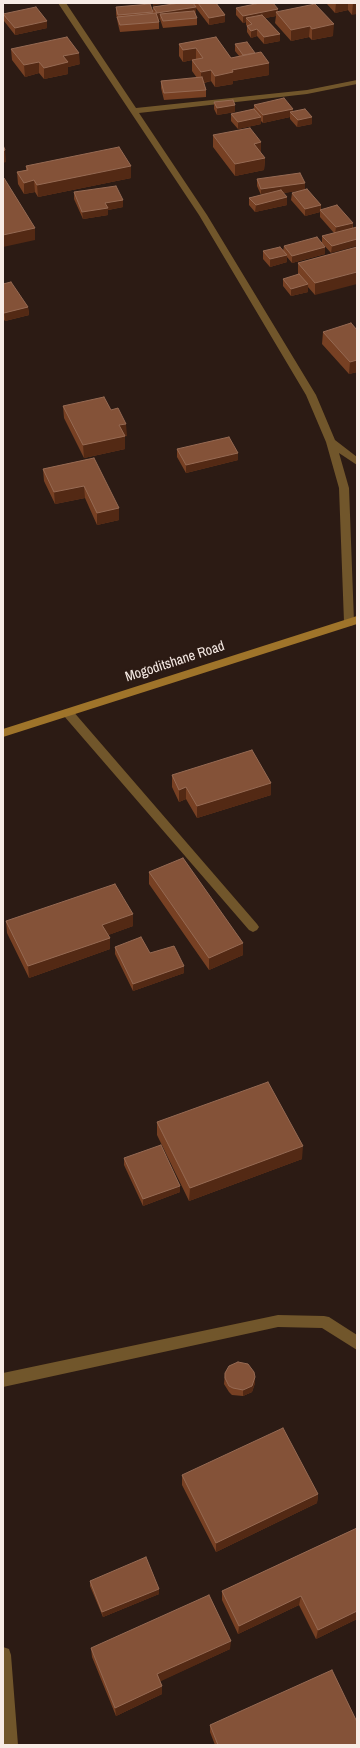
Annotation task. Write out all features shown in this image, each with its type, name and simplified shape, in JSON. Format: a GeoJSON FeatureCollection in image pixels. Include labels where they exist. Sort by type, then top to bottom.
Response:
{"type":"FeatureCollection","features":[{"type":"Feature","properties":{"kind":"main road","name":"Mogoditshane Road"},"geometry":{"type":"LineString","coordinates":[[3,733],[353,621]]}},
{"type":"Feature","properties":{"kind":"street"},"geometry":{"type":"LineString","coordinates":[[62,3],[204,215],[311,395],[331,442],[344,488],[353,621]]}},
{"type":"Feature","properties":{"kind":"street"},"geometry":{"type":"LineString","coordinates":[[134,111],[307,92],[357,82]]}},
{"type":"Feature","properties":{"kind":"street"},"geometry":{"type":"LineString","coordinates":[[331,442],[357,462]]}},
{"type":"Feature","properties":{"kind":"street"},"geometry":{"type":"LineString","coordinates":[[68,713],[253,927]]}},
{"type":"Feature","properties":{"kind":"street"},"geometry":{"type":"LineString","coordinates":[[3,1380],[278,1321],[324,1322],[357,1343]]}},
{"type":"Feature","properties":{"kind":"street"},"geometry":{"type":"LineString","coordinates":[[3,1655],[10,1745]]}},
{"type":"Feature","properties":{"kind":"building"},"geometry":{"type":"Polygon","coordinates":[[[180,3],[193,3],[196,7],[157,13],[153,7],[180,3]]]}},
{"type":"Feature","properties":{"kind":"building"},"geometry":{"type":"Polygon","coordinates":[[[198,3],[216,3],[225,15],[209,18],[198,3]]]}},
{"type":"Feature","properties":{"kind":"building"},"geometry":{"type":"Polygon","coordinates":[[[260,3],[273,3],[278,9],[243,16],[236,8],[260,3]]]}},
{"type":"Feature","properties":{"kind":"building"},"geometry":{"type":"Polygon","coordinates":[[[150,4],[153,12],[118,15],[116,7],[150,4]]]}},
{"type":"Feature","properties":{"kind":"building"},"geometry":{"type":"Polygon","coordinates":[[[315,4],[334,24],[312,29],[310,26],[291,30],[276,12],[315,4]]]}},
{"type":"Feature","properties":{"kind":"building"},"geometry":{"type":"Polygon","coordinates":[[[36,7],[47,21],[15,28],[3,14],[36,7]]]}},
{"type":"Feature","properties":{"kind":"building"},"geometry":{"type":"Polygon","coordinates":[[[194,11],[197,18],[163,21],[160,14],[194,11]]]}},
{"type":"Feature","properties":{"kind":"building"},"geometry":{"type":"Polygon","coordinates":[[[156,13],[159,22],[120,25],[117,17],[156,13]]]}},
{"type":"Feature","properties":{"kind":"building"},"geometry":{"type":"Polygon","coordinates":[[[262,15],[280,34],[264,37],[257,29],[251,31],[247,26],[252,24],[246,18],[262,15]]]}},
{"type":"Feature","properties":{"kind":"building"},"geometry":{"type":"Polygon","coordinates":[[[67,37],[79,53],[63,56],[68,62],[44,68],[39,62],[24,65],[11,49],[67,37]]]}},
{"type":"Feature","properties":{"kind":"building"},"geometry":{"type":"Polygon","coordinates":[[[216,37],[231,58],[261,52],[269,63],[232,70],[233,72],[215,76],[211,70],[201,72],[192,60],[203,58],[196,48],[183,50],[179,44],[216,37]]]}},
{"type":"Feature","properties":{"kind":"building"},"geometry":{"type":"Polygon","coordinates":[[[247,42],[255,53],[243,55],[235,44],[247,42]]]}},
{"type":"Feature","properties":{"kind":"building"},"geometry":{"type":"Polygon","coordinates":[[[202,77],[206,90],[164,93],[161,81],[202,77]]]}},
{"type":"Feature","properties":{"kind":"building"},"geometry":{"type":"Polygon","coordinates":[[[284,98],[293,109],[263,115],[254,105],[284,98]]]}},
{"type":"Feature","properties":{"kind":"building"},"geometry":{"type":"Polygon","coordinates":[[[233,100],[235,105],[217,108],[214,102],[233,100]]]}},
{"type":"Feature","properties":{"kind":"building"},"geometry":{"type":"Polygon","coordinates":[[[254,109],[261,117],[238,122],[231,114],[254,109]]]}},
{"type":"Feature","properties":{"kind":"building"},"geometry":{"type":"Polygon","coordinates":[[[305,109],[312,117],[298,120],[290,112],[305,109]]]}},
{"type":"Feature","properties":{"kind":"building"},"geometry":{"type":"Polygon","coordinates":[[[250,128],[261,142],[254,144],[265,158],[235,164],[213,135],[250,128]]]}},
{"type":"Feature","properties":{"kind":"building"},"geometry":{"type":"Polygon","coordinates":[[[119,147],[131,166],[37,185],[34,180],[24,183],[17,172],[28,170],[26,166],[119,147]]]}},
{"type":"Feature","properties":{"kind":"building"},"geometry":{"type":"Polygon","coordinates":[[[300,173],[305,183],[261,189],[257,179],[300,173]]]}},
{"type":"Feature","properties":{"kind":"building"},"geometry":{"type":"Polygon","coordinates":[[[4,178],[35,228],[3,235],[4,178]]]}},
{"type":"Feature","properties":{"kind":"building"},"geometry":{"type":"Polygon","coordinates":[[[116,186],[123,200],[105,203],[108,208],[82,212],[74,192],[116,186]]]}},
{"type":"Feature","properties":{"kind":"building"},"geometry":{"type":"Polygon","coordinates":[[[307,189],[321,205],[305,209],[292,193],[307,189]]]}},
{"type":"Feature","properties":{"kind":"building"},"geometry":{"type":"Polygon","coordinates":[[[281,190],[287,197],[256,205],[249,198],[281,190]]]}},
{"type":"Feature","properties":{"kind":"building"},"geometry":{"type":"Polygon","coordinates":[[[337,205],[353,223],[336,227],[320,210],[337,205]]]}},
{"type":"Feature","properties":{"kind":"building"},"geometry":{"type":"Polygon","coordinates":[[[357,227],[357,239],[332,246],[322,236],[357,227]]]}},
{"type":"Feature","properties":{"kind":"building"},"geometry":{"type":"Polygon","coordinates":[[[317,237],[325,247],[292,256],[284,246],[317,237]]]}},
{"type":"Feature","properties":{"kind":"building"},"geometry":{"type":"Polygon","coordinates":[[[280,247],[287,255],[270,259],[263,251],[280,247]]]}},
{"type":"Feature","properties":{"kind":"building"},"geometry":{"type":"Polygon","coordinates":[[[357,247],[357,272],[315,283],[298,263],[357,247]]]}},
{"type":"Feature","properties":{"kind":"building"},"geometry":{"type":"Polygon","coordinates":[[[299,274],[308,284],[291,289],[283,279],[299,274]]]}},
{"type":"Feature","properties":{"kind":"building"},"geometry":{"type":"Polygon","coordinates":[[[11,282],[28,307],[4,313],[3,284],[11,282]]]}},
{"type":"Feature","properties":{"kind":"building"},"geometry":{"type":"Polygon","coordinates":[[[351,323],[357,330],[357,360],[350,362],[323,332],[351,323]]]}},
{"type":"Feature","properties":{"kind":"building"},"geometry":{"type":"Polygon","coordinates":[[[104,397],[111,410],[118,408],[126,424],[119,425],[125,436],[83,445],[63,406],[104,397]]]}},
{"type":"Feature","properties":{"kind":"building"},"geometry":{"type":"Polygon","coordinates":[[[229,437],[238,453],[186,465],[177,449],[229,437]]]}},
{"type":"Feature","properties":{"kind":"building"},"geometry":{"type":"Polygon","coordinates":[[[94,458],[119,508],[97,513],[84,486],[54,492],[43,469],[94,458]]]}},
{"type":"Feature","properties":{"kind":"building"},"geometry":{"type":"Polygon","coordinates":[[[252,750],[271,783],[197,806],[186,787],[179,790],[172,775],[252,750]]]}},
{"type":"Feature","properties":{"kind":"building"},"geometry":{"type":"Polygon","coordinates":[[[183,858],[243,943],[209,958],[149,872],[183,858]]]}},
{"type":"Feature","properties":{"kind":"building"},"geometry":{"type":"Polygon","coordinates":[[[115,884],[133,914],[102,925],[110,938],[28,966],[6,921],[115,884]]]}},
{"type":"Feature","properties":{"kind":"building"},"geometry":{"type":"Polygon","coordinates":[[[141,937],[150,953],[174,946],[184,966],[133,984],[115,947],[141,937]]]}},
{"type":"Feature","properties":{"kind":"building"},"geometry":{"type":"Polygon","coordinates":[[[268,1082],[303,1146],[190,1188],[157,1122],[268,1082]]]}},
{"type":"Feature","properties":{"kind":"building"},"geometry":{"type":"Polygon","coordinates":[[[161,1145],[180,1186],[143,1199],[124,1158],[161,1145]]]}},
{"type":"Feature","properties":{"kind":"building"},"geometry":{"type":"Polygon","coordinates":[[[238,1362],[248,1364],[254,1372],[255,1377],[252,1386],[243,1390],[229,1386],[225,1378],[225,1373],[229,1366],[238,1362]]]}},
{"type":"Feature","properties":{"kind":"building"},"geometry":{"type":"Polygon","coordinates":[[[283,1428],[318,1494],[216,1543],[182,1475],[283,1428]]]}},
{"type":"Feature","properties":{"kind":"building"},"geometry":{"type":"Polygon","coordinates":[[[357,1528],[357,1611],[318,1630],[301,1596],[239,1626],[222,1591],[357,1528]]]}},
{"type":"Feature","properties":{"kind":"building"},"geometry":{"type":"Polygon","coordinates":[[[146,1557],[159,1589],[102,1612],[90,1581],[146,1557]]]}},
{"type":"Feature","properties":{"kind":"building"},"geometry":{"type":"Polygon","coordinates":[[[209,1595],[231,1641],[157,1674],[162,1686],[115,1708],[91,1648],[209,1595]]]}},
{"type":"Feature","properties":{"kind":"building"},"geometry":{"type":"Polygon","coordinates":[[[332,1670],[357,1722],[357,1745],[218,1745],[210,1725],[332,1670]]]}}]}
